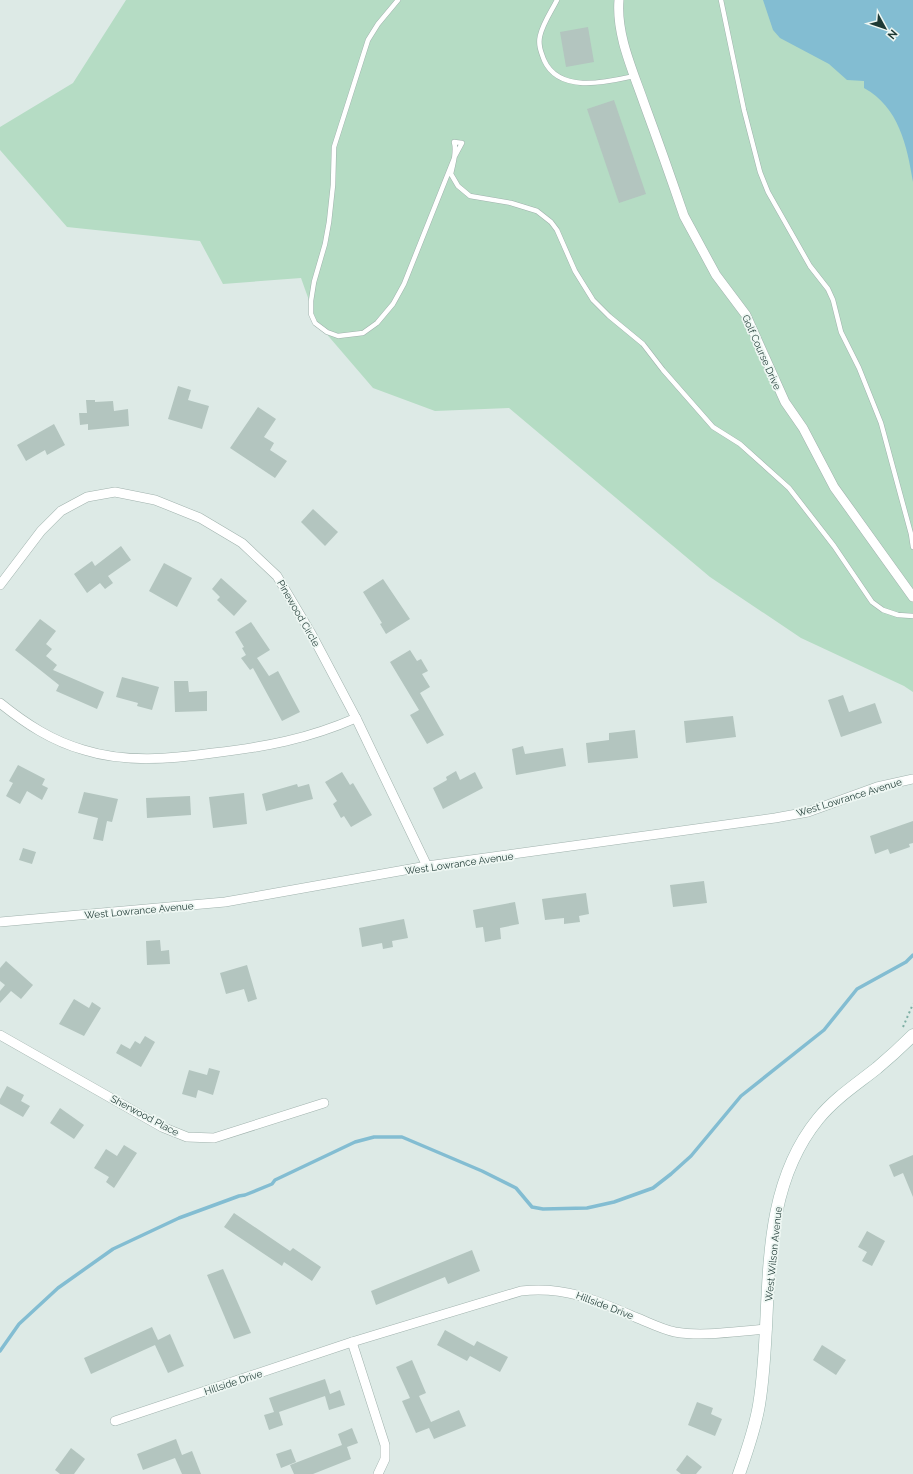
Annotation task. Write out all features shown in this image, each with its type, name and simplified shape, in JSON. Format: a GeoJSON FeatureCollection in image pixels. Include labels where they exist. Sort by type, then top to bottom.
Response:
{"type":"FeatureCollection","features":[{"type":"Feature","properties":{"kind":"street","name":"Golf Course Drive"},"geometry":{"type":"LineString","coordinates":[[619,0],[618,10],[623,37],[635,76],[684,216],[694,237],[716,275],[746,315],[784,402],[803,428],[834,487],[913,596]]}},
{"type":"Feature","properties":{"kind":"street","name":"Pinewood Circle"},"geometry":{"type":"LineString","coordinates":[[0,585],[41,531],[61,511],[87,497],[115,492],[155,500],[200,518],[242,543],[278,576],[312,635],[356,718],[427,866]]}},
{"type":"Feature","properties":{"kind":"street"},"geometry":{"type":"LineString","coordinates":[[0,703],[25,723],[54,739],[85,751],[128,758],[172,759],[266,747],[314,734],[356,718]]}},
{"type":"Feature","properties":{"kind":"street","name":"West Lowrance Avenue"},"geometry":{"type":"LineString","coordinates":[[0,922],[225,902],[427,866],[776,818],[808,812],[877,787],[913,778]]}},
{"type":"Feature","properties":{"kind":"street","name":"Sherwood Place"},"geometry":{"type":"LineString","coordinates":[[0,1035],[162,1127],[187,1136],[214,1138],[324,1103]]}},
{"type":"Feature","properties":{"kind":"street","name":"West Wilson Avenue"},"geometry":{"type":"LineString","coordinates":[[739,1474],[752,1438],[759,1404],[767,1329],[773,1232],[778,1200],[788,1171],[802,1142],[818,1119],[836,1100],[887,1059],[913,1035]]}},
{"type":"Feature","properties":{"kind":"street","name":"Hillside Drive"},"geometry":{"type":"LineString","coordinates":[[115,1421],[352,1342],[521,1291],[538,1289],[578,1294],[597,1300],[660,1327],[676,1332],[695,1333],[767,1329]]}},
{"type":"Feature","properties":{"kind":"street"},"geometry":{"type":"LineString","coordinates":[[352,1342],[386,1445],[385,1459],[378,1474]]}},
{"type":"Feature","properties":{"kind":"lane"},"geometry":{"type":"LineString","coordinates":[[398,0],[378,24],[368,40],[334,147],[333,185],[329,222],[325,244],[314,282],[311,301],[311,314],[315,323],[327,332],[338,336],[363,333],[377,323],[393,304],[404,284],[454,156],[451,174],[458,186],[470,196],[511,203],[537,212],[551,222],[557,230],[575,271],[593,300],[609,316],[643,344],[663,370],[713,427],[740,444],[789,488],[834,546],[872,602],[883,610],[898,615],[913,616]]}},
{"type":"Feature","properties":{"kind":"lane"},"geometry":{"type":"LineString","coordinates":[[557,0],[540,37],[539,49],[547,66],[564,79],[584,84],[635,76]]}},
{"type":"Feature","properties":{"kind":"lane"},"geometry":{"type":"LineString","coordinates":[[720,0],[744,110],[760,172],[768,192],[810,266],[828,289],[833,300],[841,332],[859,368],[881,423],[911,534],[913,547]]}},
{"type":"Feature","properties":{"kind":"green space"},"geometry":{"type":"Polygon","coordinates":[[[126,0],[913,0],[913,692],[904,686],[801,638],[710,577],[509,408],[435,411],[373,388],[318,324],[314,315],[311,314],[311,306],[301,278],[223,284],[200,241],[67,227],[0,150],[0,127],[73,83],[126,0]]]}},
{"type":"Feature","properties":{"kind":"water"},"geometry":{"type":"Polygon","coordinates":[[[763,0],[913,0],[913,182],[904,141],[886,106],[876,96],[864,88],[864,81],[847,80],[829,64],[780,38],[773,30],[763,0]]]}},
{"type":"Feature","properties":{"kind":"building"},"geometry":{"type":"Polygon","coordinates":[[[588,27],[594,62],[566,67],[560,32],[588,27]]]}},
{"type":"Feature","properties":{"kind":"building"},"geometry":{"type":"Polygon","coordinates":[[[614,100],[646,194],[619,203],[587,109],[614,100]]]}},
{"type":"Feature","properties":{"kind":"building"},"geometry":{"type":"Polygon","coordinates":[[[178,386],[191,390],[188,400],[209,406],[202,429],[168,419],[178,386]]]}},
{"type":"Feature","properties":{"kind":"building"},"geometry":{"type":"Polygon","coordinates":[[[86,400],[95,400],[95,402],[113,401],[114,411],[128,409],[129,426],[88,430],[88,424],[80,425],[79,413],[87,413],[86,400]]]}},
{"type":"Feature","properties":{"kind":"building"},"geometry":{"type":"Polygon","coordinates":[[[258,407],[276,419],[264,437],[274,443],[270,450],[287,461],[275,478],[230,448],[258,407]]]}},
{"type":"Feature","properties":{"kind":"building"},"geometry":{"type":"Polygon","coordinates":[[[54,424],[65,445],[47,455],[45,450],[26,461],[17,445],[54,424]]]}},
{"type":"Feature","properties":{"kind":"building"},"geometry":{"type":"Polygon","coordinates":[[[313,509],[338,532],[325,546],[301,522],[313,509]]]}},
{"type":"Feature","properties":{"kind":"building"},"geometry":{"type":"Polygon","coordinates":[[[121,546],[131,560],[108,576],[113,583],[105,589],[100,583],[87,593],[74,574],[92,561],[95,566],[121,546]]]}},
{"type":"Feature","properties":{"kind":"building"},"geometry":{"type":"Polygon","coordinates":[[[164,563],[192,578],[177,607],[149,591],[164,563]]]}},
{"type":"Feature","properties":{"kind":"building"},"geometry":{"type":"Polygon","coordinates":[[[221,578],[247,601],[234,616],[217,600],[220,597],[212,589],[221,578]]]}},
{"type":"Feature","properties":{"kind":"building"},"geometry":{"type":"Polygon","coordinates":[[[383,579],[410,619],[386,634],[380,624],[382,623],[363,592],[383,579]]]}},
{"type":"Feature","properties":{"kind":"building"},"geometry":{"type":"Polygon","coordinates":[[[40,619],[56,631],[46,644],[52,649],[46,656],[57,665],[53,670],[104,692],[97,709],[56,691],[59,685],[15,650],[40,619]]]}},
{"type":"Feature","properties":{"kind":"building"},"geometry":{"type":"Polygon","coordinates":[[[251,622],[270,650],[257,658],[269,676],[278,671],[300,712],[282,721],[253,668],[250,670],[241,658],[246,655],[242,648],[244,647],[235,632],[251,622]]]}},
{"type":"Feature","properties":{"kind":"building"},"geometry":{"type":"Polygon","coordinates":[[[410,650],[417,661],[421,659],[428,671],[422,674],[430,687],[420,693],[444,735],[427,744],[410,715],[419,710],[390,662],[410,650]]]}},
{"type":"Feature","properties":{"kind":"building"},"geometry":{"type":"Polygon","coordinates":[[[122,677],[159,687],[152,710],[137,706],[138,703],[116,697],[122,677]]]}},
{"type":"Feature","properties":{"kind":"building"},"geometry":{"type":"Polygon","coordinates":[[[174,681],[188,681],[189,692],[207,691],[207,711],[175,712],[174,681]]]}},
{"type":"Feature","properties":{"kind":"building"},"geometry":{"type":"Polygon","coordinates":[[[843,695],[849,712],[875,703],[882,723],[841,737],[828,700],[843,695]]]}},
{"type":"Feature","properties":{"kind":"building"},"geometry":{"type":"Polygon","coordinates":[[[733,716],[736,737],[686,743],[684,721],[733,716]]]}},
{"type":"Feature","properties":{"kind":"building"},"geometry":{"type":"Polygon","coordinates":[[[635,730],[638,758],[588,763],[586,743],[609,740],[609,733],[635,730]]]}},
{"type":"Feature","properties":{"kind":"building"},"geometry":{"type":"Polygon","coordinates":[[[523,746],[525,754],[563,748],[566,766],[516,775],[512,749],[523,746]]]}},
{"type":"Feature","properties":{"kind":"building"},"geometry":{"type":"Polygon","coordinates":[[[18,765],[45,779],[42,785],[48,788],[42,800],[27,791],[20,804],[6,796],[13,783],[9,781],[18,765]]]}},
{"type":"Feature","properties":{"kind":"building"},"geometry":{"type":"Polygon","coordinates":[[[456,771],[460,780],[475,772],[483,788],[443,809],[433,788],[447,780],[446,777],[456,771]]]}},
{"type":"Feature","properties":{"kind":"building"},"geometry":{"type":"Polygon","coordinates":[[[342,772],[350,785],[353,783],[372,815],[351,827],[344,816],[341,818],[333,804],[337,801],[325,782],[342,772]]]}},
{"type":"Feature","properties":{"kind":"building"},"geometry":{"type":"Polygon","coordinates":[[[297,784],[298,787],[309,784],[313,799],[266,811],[262,794],[297,784]]]}},
{"type":"Feature","properties":{"kind":"building"},"geometry":{"type":"Polygon","coordinates":[[[84,792],[118,799],[112,822],[107,821],[103,841],[93,839],[98,818],[78,813],[84,792]]]}},
{"type":"Feature","properties":{"kind":"building"},"geometry":{"type":"Polygon","coordinates":[[[244,793],[247,824],[213,828],[209,797],[244,793]]]}},
{"type":"Feature","properties":{"kind":"building"},"geometry":{"type":"Polygon","coordinates":[[[190,796],[191,815],[147,818],[146,798],[190,796]]]}},
{"type":"Feature","properties":{"kind":"building"},"geometry":{"type":"Polygon","coordinates":[[[913,821],[913,843],[909,844],[910,847],[890,854],[888,849],[875,854],[870,836],[913,821]]]}},
{"type":"Feature","properties":{"kind":"building"},"geometry":{"type":"Polygon","coordinates":[[[23,848],[36,852],[32,864],[19,860],[23,848]]]}},
{"type":"Feature","properties":{"kind":"building"},"geometry":{"type":"Polygon","coordinates":[[[704,881],[707,903],[673,907],[670,885],[704,881]]]}},
{"type":"Feature","properties":{"kind":"building"},"geometry":{"type":"Polygon","coordinates":[[[586,893],[589,914],[579,916],[580,922],[564,924],[564,918],[545,920],[542,899],[586,893]]]}},
{"type":"Feature","properties":{"kind":"building"},"geometry":{"type":"Polygon","coordinates":[[[515,902],[519,924],[500,928],[501,939],[485,942],[483,927],[476,928],[473,910],[515,902]]]}},
{"type":"Feature","properties":{"kind":"building"},"geometry":{"type":"Polygon","coordinates":[[[404,919],[408,938],[392,941],[393,947],[383,949],[382,943],[362,947],[359,928],[404,919]]]}},
{"type":"Feature","properties":{"kind":"building"},"geometry":{"type":"Polygon","coordinates":[[[160,940],[161,951],[169,950],[170,964],[147,965],[146,941],[160,940]]]}},
{"type":"Feature","properties":{"kind":"building"},"geometry":{"type":"Polygon","coordinates":[[[6,961],[33,985],[21,999],[11,991],[0,1003],[0,991],[5,985],[0,981],[0,968],[6,961]]]}},
{"type":"Feature","properties":{"kind":"building"},"geometry":{"type":"Polygon","coordinates":[[[247,965],[257,999],[248,1002],[244,989],[226,994],[220,973],[247,965]]]}},
{"type":"Feature","properties":{"kind":"building"},"geometry":{"type":"Polygon","coordinates":[[[74,999],[89,1008],[92,1002],[101,1008],[84,1036],[59,1024],[74,999]]]}},
{"type":"Feature","properties":{"kind":"building"},"geometry":{"type":"Polygon","coordinates":[[[145,1036],[155,1042],[141,1067],[116,1053],[121,1044],[130,1049],[135,1041],[140,1044],[145,1036]]]}},
{"type":"Feature","properties":{"kind":"building"},"geometry":{"type":"Polygon","coordinates":[[[209,1068],[220,1071],[213,1095],[198,1090],[196,1098],[182,1094],[189,1070],[207,1075],[209,1068]]]}},
{"type":"Feature","properties":{"kind":"building"},"geometry":{"type":"Polygon","coordinates":[[[7,1086],[24,1095],[21,1101],[30,1106],[23,1117],[0,1104],[0,1099],[7,1086]]]}},
{"type":"Feature","properties":{"kind":"building"},"geometry":{"type":"Polygon","coordinates":[[[60,1108],[84,1125],[74,1139],[50,1123],[60,1108]]]}},
{"type":"Feature","properties":{"kind":"building"},"geometry":{"type":"Polygon","coordinates":[[[124,1145],[137,1153],[114,1188],[106,1182],[109,1177],[94,1168],[106,1149],[117,1156],[124,1145]]]}},
{"type":"Feature","properties":{"kind":"building"},"geometry":{"type":"Polygon","coordinates":[[[913,1155],[913,1197],[903,1173],[894,1177],[889,1165],[913,1155]]]}},
{"type":"Feature","properties":{"kind":"building"},"geometry":{"type":"Polygon","coordinates":[[[234,1213],[290,1251],[293,1248],[321,1267],[312,1281],[284,1262],[282,1266],[224,1227],[234,1213]]]}},
{"type":"Feature","properties":{"kind":"building"},"geometry":{"type":"Polygon","coordinates":[[[867,1231],[885,1241],[872,1266],[862,1261],[867,1252],[858,1247],[867,1231]]]}},
{"type":"Feature","properties":{"kind":"building"},"geometry":{"type":"Polygon","coordinates":[[[472,1250],[480,1271],[448,1284],[445,1277],[376,1305],[371,1291],[472,1250]]]}},
{"type":"Feature","properties":{"kind":"building"},"geometry":{"type":"Polygon","coordinates":[[[223,1269],[251,1333],[234,1339],[207,1275],[223,1269]]]}},
{"type":"Feature","properties":{"kind":"building"},"geometry":{"type":"Polygon","coordinates":[[[152,1327],[158,1340],[170,1334],[184,1366],[168,1373],[155,1345],[91,1374],[84,1358],[152,1327]]]}},
{"type":"Feature","properties":{"kind":"building"},"geometry":{"type":"Polygon","coordinates":[[[445,1330],[474,1346],[477,1341],[508,1357],[500,1372],[470,1356],[467,1361],[437,1345],[445,1330]]]}},
{"type":"Feature","properties":{"kind":"building"},"geometry":{"type":"Polygon","coordinates":[[[822,1345],[846,1360],[836,1375],[813,1360],[822,1345]]]}},
{"type":"Feature","properties":{"kind":"building"},"geometry":{"type":"Polygon","coordinates":[[[412,1360],[426,1393],[419,1396],[431,1422],[459,1410],[466,1426],[434,1439],[429,1428],[416,1433],[402,1401],[410,1398],[396,1367],[412,1360]]]}},
{"type":"Feature","properties":{"kind":"building"},"geometry":{"type":"Polygon","coordinates":[[[325,1379],[330,1394],[340,1390],[345,1405],[329,1410],[325,1396],[279,1412],[283,1425],[269,1430],[264,1415],[274,1412],[269,1398],[325,1379]]]}},
{"type":"Feature","properties":{"kind":"building"},"geometry":{"type":"Polygon","coordinates":[[[697,1402],[713,1408],[711,1414],[722,1419],[715,1436],[688,1425],[697,1402]]]}},
{"type":"Feature","properties":{"kind":"building"},"geometry":{"type":"Polygon","coordinates":[[[352,1428],[358,1443],[347,1447],[351,1459],[313,1474],[294,1474],[290,1465],[342,1445],[338,1434],[352,1428]]]}},
{"type":"Feature","properties":{"kind":"building"},"geometry":{"type":"Polygon","coordinates":[[[176,1439],[182,1455],[192,1451],[201,1474],[182,1474],[175,1458],[143,1470],[137,1454],[176,1439]]]}},
{"type":"Feature","properties":{"kind":"building"},"geometry":{"type":"Polygon","coordinates":[[[71,1448],[85,1459],[74,1474],[60,1474],[55,1470],[71,1448]]]}},
{"type":"Feature","properties":{"kind":"building"},"geometry":{"type":"Polygon","coordinates":[[[291,1449],[296,1462],[281,1468],[276,1454],[291,1449]]]}},
{"type":"Feature","properties":{"kind":"building"},"geometry":{"type":"Polygon","coordinates":[[[687,1455],[702,1467],[696,1474],[681,1474],[676,1470],[687,1455]]]}},
{"type":"Feature","properties":{"kind":"waterway"},"geometry":{"type":"LineString","coordinates":[[0,1351],[19,1324],[58,1288],[113,1249],[179,1218],[272,1184],[275,1180],[355,1142],[374,1137],[402,1137],[482,1171],[516,1188],[532,1207],[543,1209],[587,1208],[614,1202],[653,1188],[691,1156],[741,1096],[824,1030],[857,989],[906,962],[913,955]]}}]}
